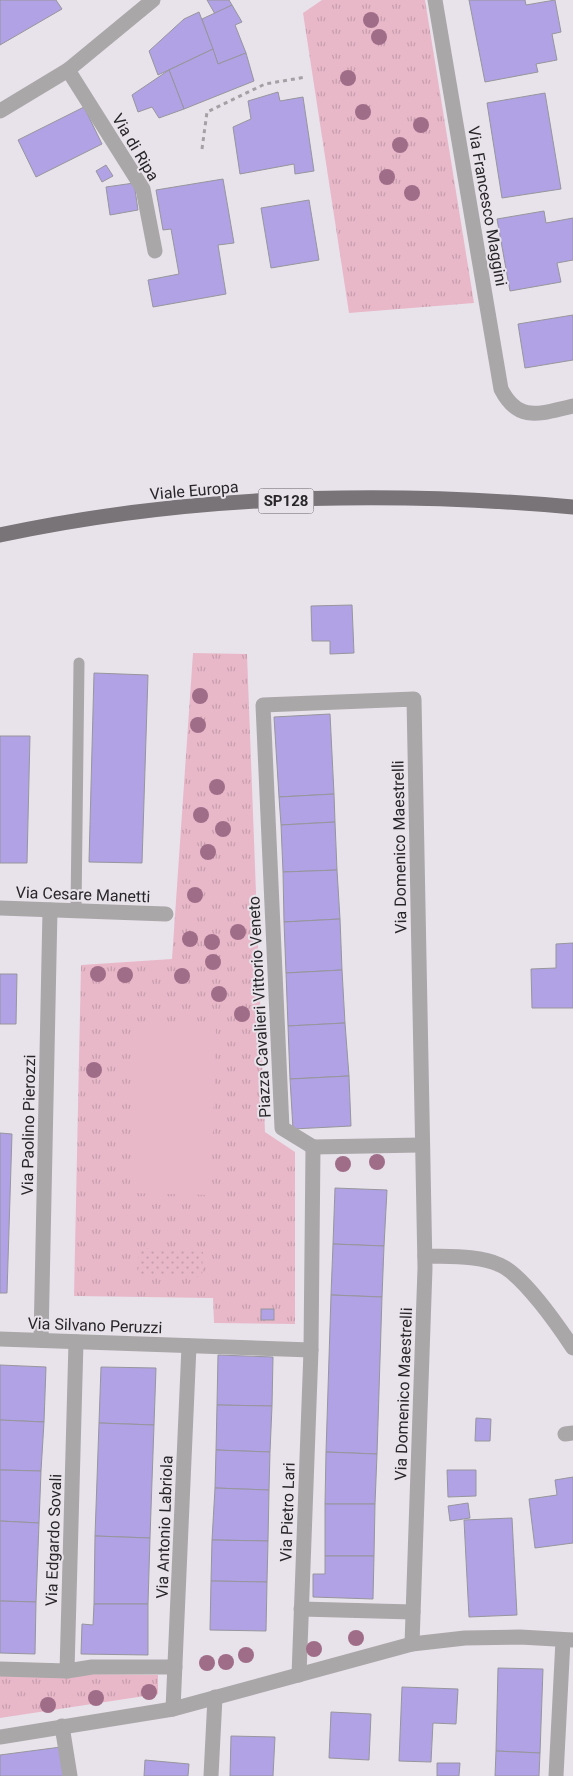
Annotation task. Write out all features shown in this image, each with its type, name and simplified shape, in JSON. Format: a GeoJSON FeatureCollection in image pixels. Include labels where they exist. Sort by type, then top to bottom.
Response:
{"type":"FeatureCollection","features":[{"type":"Feature","properties":{"kind":"main road","name":"Viale Europa"},"geometry":{"type":"LineString","coordinates":[[0,535],[173,508],[322,499],[476,500],[573,508]]}},
{"type":"Feature","properties":{"kind":"street"},"geometry":{"type":"LineString","coordinates":[[0,111],[68,70],[153,0]]}},
{"type":"Feature","properties":{"kind":"street","name":"Via Francesco Maggini"},"geometry":{"type":"LineString","coordinates":[[436,0],[502,389],[508,402],[519,412],[531,414],[573,406]]}},
{"type":"Feature","properties":{"kind":"street","name":"Via di Ripa"},"geometry":{"type":"LineString","coordinates":[[68,70],[143,189],[155,251]]}},
{"type":"Feature","properties":{"kind":"street","name":"Via Domenico Maestrelli"},"geometry":{"type":"LineString","coordinates":[[263,705],[414,699],[421,1145],[425,1256],[412,1644]]}},
{"type":"Feature","properties":{"kind":"street","name":"Piazza Cavalieri Vittorio Veneto"},"geometry":{"type":"LineString","coordinates":[[263,705],[282,1128],[313,1147]]}},
{"type":"Feature","properties":{"kind":"street","name":"Via Cesare Manetti"},"geometry":{"type":"LineString","coordinates":[[0,908],[166,914]]}},
{"type":"Feature","properties":{"kind":"street","name":"Via Paolino Pierozzi"},"geometry":{"type":"LineString","coordinates":[[41,1340],[50,910]]}},
{"type":"Feature","properties":{"kind":"street"},"geometry":{"type":"LineString","coordinates":[[189,1346],[311,1350],[313,1147],[421,1145]]}},
{"type":"Feature","properties":{"kind":"street"},"geometry":{"type":"LineString","coordinates":[[425,1256],[483,1259],[502,1265],[549,1312],[573,1348]]}},
{"type":"Feature","properties":{"kind":"street","name":"Via Silvano Peruzzi"},"geometry":{"type":"LineString","coordinates":[[0,1339],[189,1346]]}},
{"type":"Feature","properties":{"kind":"street","name":"Via Edgardo Sovali"},"geometry":{"type":"LineString","coordinates":[[67,1671],[76,1342]]}},
{"type":"Feature","properties":{"kind":"street","name":"Via Antonio Labriola"},"geometry":{"type":"LineString","coordinates":[[174,1709],[189,1346]]}},
{"type":"Feature","properties":{"kind":"street","name":"Via Pietro Lari"},"geometry":{"type":"LineString","coordinates":[[299,1675],[311,1350]]}},
{"type":"Feature","properties":{"kind":"street"},"geometry":{"type":"LineString","coordinates":[[301,1609],[414,1612]]}},
{"type":"Feature","properties":{"kind":"street"},"geometry":{"type":"LineString","coordinates":[[0,1737],[174,1709],[412,1644],[464,1638],[520,1637],[568,1640],[556,1776]]}},
{"type":"Feature","properties":{"kind":"street"},"geometry":{"type":"LineString","coordinates":[[0,1669],[67,1671],[92,1667],[175,1667]]}},
{"type":"Feature","properties":{"kind":"street"},"geometry":{"type":"LineString","coordinates":[[211,1776],[215,1697]]}},
{"type":"Feature","properties":{"kind":"street"},"geometry":{"type":"LineString","coordinates":[[62,1726],[70,1776]]}},
{"type":"Feature","properties":{"kind":"lane"},"geometry":{"type":"LineString","coordinates":[[76,910],[79,662]]}},
{"type":"Feature","properties":{"kind":"path"},"geometry":{"type":"LineString","coordinates":[[202,149],[207,112],[265,84],[306,77]]}},
{"type":"Feature","properties":{"kind":"green space"},"geometry":{"type":"Polygon","coordinates":[[[322,0],[425,0],[474,303],[349,313],[303,13],[322,0]]]}},
{"type":"Feature","properties":{"kind":"green space"},"geometry":{"type":"Polygon","coordinates":[[[193,653],[247,654],[265,1132],[295,1152],[295,1324],[214,1323],[213,1298],[74,1296],[81,965],[172,959],[193,653]]]}},
{"type":"Feature","properties":{"kind":"green space"},"geometry":{"type":"Polygon","coordinates":[[[135,1026],[216,1029],[211,1195],[130,1193],[135,1026]]]}},
{"type":"Feature","properties":{"kind":"green space"},"geometry":{"type":"Polygon","coordinates":[[[139,1248],[203,1252],[202,1277],[138,1274],[139,1248]]]}},
{"type":"Feature","properties":{"kind":"green space"},"geometry":{"type":"Polygon","coordinates":[[[0,1673],[158,1675],[158,1694],[0,1718],[0,1673]]]}},
{"type":"Feature","properties":{"kind":"building"},"geometry":{"type":"Polygon","coordinates":[[[0,0],[56,0],[62,9],[0,45],[0,0]]]}},
{"type":"Feature","properties":{"kind":"building"},"geometry":{"type":"Polygon","coordinates":[[[207,0],[229,0],[232,5],[215,14],[207,0]]]}},
{"type":"Feature","properties":{"kind":"building"},"geometry":{"type":"Polygon","coordinates":[[[469,0],[525,0],[526,5],[555,0],[561,32],[552,34],[557,60],[536,64],[538,72],[485,82],[469,0]]]}},
{"type":"Feature","properties":{"kind":"building"},"geometry":{"type":"Polygon","coordinates":[[[232,5],[242,22],[235,25],[246,53],[218,64],[202,19],[232,5]]]}},
{"type":"Feature","properties":{"kind":"building"},"geometry":{"type":"Polygon","coordinates":[[[199,12],[213,49],[158,75],[149,51],[184,19],[199,12]]]}},
{"type":"Feature","properties":{"kind":"building"},"geometry":{"type":"Polygon","coordinates":[[[213,49],[218,64],[246,53],[254,81],[184,109],[169,70],[213,49]]]}},
{"type":"Feature","properties":{"kind":"building"},"geometry":{"type":"Polygon","coordinates":[[[169,70],[184,109],[159,118],[152,107],[138,112],[132,95],[169,70]]]}},
{"type":"Feature","properties":{"kind":"building"},"geometry":{"type":"Polygon","coordinates":[[[278,92],[280,101],[303,97],[314,171],[295,174],[294,164],[240,174],[233,127],[251,119],[248,101],[278,92]]]}},
{"type":"Feature","properties":{"kind":"building"},"geometry":{"type":"Polygon","coordinates":[[[545,93],[561,189],[502,198],[487,103],[545,93]]]}},
{"type":"Feature","properties":{"kind":"building"},"geometry":{"type":"Polygon","coordinates":[[[84,107],[102,144],[36,177],[18,140],[84,107]]]}},
{"type":"Feature","properties":{"kind":"building"},"geometry":{"type":"Polygon","coordinates":[[[106,165],[113,176],[102,182],[96,171],[106,165]]]}},
{"type":"Feature","properties":{"kind":"building"},"geometry":{"type":"Polygon","coordinates":[[[223,179],[234,243],[218,245],[226,294],[153,307],[148,280],[179,274],[171,229],[163,230],[156,190],[223,179]]]}},
{"type":"Feature","properties":{"kind":"building"},"geometry":{"type":"Polygon","coordinates":[[[134,183],[138,210],[110,215],[106,187],[134,183]]]}},
{"type":"Feature","properties":{"kind":"building"},"geometry":{"type":"Polygon","coordinates":[[[309,200],[319,260],[271,268],[261,208],[309,200]]]}},
{"type":"Feature","properties":{"kind":"building"},"geometry":{"type":"Polygon","coordinates":[[[544,211],[546,223],[573,218],[573,260],[557,263],[561,282],[510,291],[497,219],[544,211]]]}},
{"type":"Feature","properties":{"kind":"building"},"geometry":{"type":"Polygon","coordinates":[[[573,315],[573,360],[525,368],[518,324],[573,315]]]}},
{"type":"Feature","properties":{"kind":"building"},"geometry":{"type":"Polygon","coordinates":[[[352,605],[354,653],[330,654],[330,641],[312,641],[311,606],[352,605]]]}},
{"type":"Feature","properties":{"kind":"building"},"geometry":{"type":"Polygon","coordinates":[[[94,673],[148,675],[142,863],[89,862],[94,673]]]}},
{"type":"Feature","properties":{"kind":"building"},"geometry":{"type":"Polygon","coordinates":[[[330,714],[334,794],[279,797],[274,717],[330,714]]]}},
{"type":"Feature","properties":{"kind":"building"},"geometry":{"type":"Polygon","coordinates":[[[0,736],[30,736],[27,863],[0,863],[0,736]]]}},
{"type":"Feature","properties":{"kind":"building"},"geometry":{"type":"Polygon","coordinates":[[[334,794],[335,822],[281,825],[279,797],[334,794]]]}},
{"type":"Feature","properties":{"kind":"building"},"geometry":{"type":"Polygon","coordinates":[[[335,822],[337,870],[283,872],[281,825],[335,822]]]}},
{"type":"Feature","properties":{"kind":"building"},"geometry":{"type":"Polygon","coordinates":[[[337,870],[340,919],[284,922],[283,872],[337,870]]]}},
{"type":"Feature","properties":{"kind":"building"},"geometry":{"type":"Polygon","coordinates":[[[340,919],[342,970],[286,973],[284,922],[340,919]]]}},
{"type":"Feature","properties":{"kind":"building"},"geometry":{"type":"Polygon","coordinates":[[[573,943],[573,1008],[532,1008],[531,969],[556,968],[556,944],[573,943]]]}},
{"type":"Feature","properties":{"kind":"building"},"geometry":{"type":"Polygon","coordinates":[[[342,970],[345,1023],[288,1026],[286,973],[342,970]]]}},
{"type":"Feature","properties":{"kind":"building"},"geometry":{"type":"Polygon","coordinates":[[[0,974],[17,974],[16,1024],[0,1024],[0,974]]]}},
{"type":"Feature","properties":{"kind":"building"},"geometry":{"type":"Polygon","coordinates":[[[345,1023],[349,1076],[290,1079],[288,1026],[345,1023]]]}},
{"type":"Feature","properties":{"kind":"building"},"geometry":{"type":"Polygon","coordinates":[[[349,1076],[351,1126],[293,1129],[290,1079],[349,1076]]]}},
{"type":"Feature","properties":{"kind":"building"},"geometry":{"type":"Polygon","coordinates":[[[0,1133],[12,1134],[7,1293],[0,1293],[0,1133]]]}},
{"type":"Feature","properties":{"kind":"building"},"geometry":{"type":"Polygon","coordinates":[[[335,1188],[387,1190],[384,1246],[333,1244],[335,1188]]]}},
{"type":"Feature","properties":{"kind":"building"},"geometry":{"type":"Polygon","coordinates":[[[333,1244],[384,1246],[382,1297],[331,1295],[333,1244]]]}},
{"type":"Feature","properties":{"kind":"building"},"geometry":{"type":"Polygon","coordinates":[[[331,1295],[382,1297],[377,1454],[326,1452],[331,1295]]]}},
{"type":"Feature","properties":{"kind":"building"},"geometry":{"type":"Polygon","coordinates":[[[261,1309],[274,1309],[274,1320],[261,1320],[261,1309]]]}},
{"type":"Feature","properties":{"kind":"building"},"geometry":{"type":"Polygon","coordinates":[[[218,1355],[273,1357],[272,1406],[217,1405],[218,1355]]]}},
{"type":"Feature","properties":{"kind":"building"},"geometry":{"type":"Polygon","coordinates":[[[0,1365],[46,1367],[44,1422],[0,1420],[0,1365]]]}},
{"type":"Feature","properties":{"kind":"building"},"geometry":{"type":"Polygon","coordinates":[[[101,1367],[156,1368],[154,1425],[99,1423],[101,1367]]]}},
{"type":"Feature","properties":{"kind":"building"},"geometry":{"type":"Polygon","coordinates":[[[217,1405],[272,1406],[270,1452],[216,1450],[217,1405]]]}},
{"type":"Feature","properties":{"kind":"building"},"geometry":{"type":"Polygon","coordinates":[[[476,1418],[491,1419],[490,1441],[475,1441],[476,1418]]]}},
{"type":"Feature","properties":{"kind":"building"},"geometry":{"type":"Polygon","coordinates":[[[0,1420],[44,1422],[41,1471],[0,1470],[0,1420]]]}},
{"type":"Feature","properties":{"kind":"building"},"geometry":{"type":"Polygon","coordinates":[[[99,1423],[154,1425],[150,1538],[95,1536],[99,1423]]]}},
{"type":"Feature","properties":{"kind":"building"},"geometry":{"type":"Polygon","coordinates":[[[216,1450],[270,1452],[269,1490],[215,1488],[216,1450]]]}},
{"type":"Feature","properties":{"kind":"building"},"geometry":{"type":"Polygon","coordinates":[[[326,1452],[377,1454],[375,1504],[325,1504],[326,1452]]]}},
{"type":"Feature","properties":{"kind":"building"},"geometry":{"type":"Polygon","coordinates":[[[0,1470],[41,1471],[39,1523],[0,1521],[0,1470]]]}},
{"type":"Feature","properties":{"kind":"building"},"geometry":{"type":"Polygon","coordinates":[[[447,1470],[476,1470],[476,1496],[448,1497],[447,1470]]]}},
{"type":"Feature","properties":{"kind":"building"},"geometry":{"type":"Polygon","coordinates":[[[573,1477],[573,1543],[535,1548],[529,1499],[557,1495],[555,1480],[573,1477]]]}},
{"type":"Feature","properties":{"kind":"building"},"geometry":{"type":"Polygon","coordinates":[[[215,1488],[269,1490],[268,1541],[212,1540],[215,1488]]]}},
{"type":"Feature","properties":{"kind":"building"},"geometry":{"type":"Polygon","coordinates":[[[468,1503],[470,1518],[450,1521],[448,1506],[468,1503]]]}},
{"type":"Feature","properties":{"kind":"building"},"geometry":{"type":"Polygon","coordinates":[[[325,1504],[375,1504],[374,1556],[325,1556],[325,1504]]]}},
{"type":"Feature","properties":{"kind":"building"},"geometry":{"type":"Polygon","coordinates":[[[512,1518],[517,1615],[469,1617],[464,1520],[512,1518]]]}},
{"type":"Feature","properties":{"kind":"building"},"geometry":{"type":"Polygon","coordinates":[[[0,1521],[39,1523],[36,1602],[0,1601],[0,1521]]]}},
{"type":"Feature","properties":{"kind":"building"},"geometry":{"type":"Polygon","coordinates":[[[95,1536],[150,1538],[148,1604],[94,1604],[95,1536]]]}},
{"type":"Feature","properties":{"kind":"building"},"geometry":{"type":"Polygon","coordinates":[[[212,1540],[268,1541],[267,1582],[211,1581],[212,1540]]]}},
{"type":"Feature","properties":{"kind":"building"},"geometry":{"type":"Polygon","coordinates":[[[325,1556],[374,1556],[373,1599],[313,1597],[313,1574],[325,1574],[325,1556]]]}},
{"type":"Feature","properties":{"kind":"building"},"geometry":{"type":"Polygon","coordinates":[[[211,1581],[267,1582],[266,1631],[210,1630],[211,1581]]]}},
{"type":"Feature","properties":{"kind":"building"},"geometry":{"type":"Polygon","coordinates":[[[0,1601],[36,1602],[35,1654],[0,1653],[0,1601]]]}},
{"type":"Feature","properties":{"kind":"building"},"geometry":{"type":"Polygon","coordinates":[[[94,1604],[148,1604],[148,1655],[81,1654],[82,1624],[93,1625],[94,1604]]]}},
{"type":"Feature","properties":{"kind":"building"},"geometry":{"type":"Polygon","coordinates":[[[498,1668],[543,1669],[540,1753],[496,1751],[498,1668]]]}},
{"type":"Feature","properties":{"kind":"building"},"geometry":{"type":"Polygon","coordinates":[[[402,1687],[458,1689],[456,1724],[433,1723],[431,1762],[399,1761],[402,1687]]]}},
{"type":"Feature","properties":{"kind":"building"},"geometry":{"type":"Polygon","coordinates":[[[331,1712],[371,1714],[369,1760],[329,1758],[331,1712]]]}},
{"type":"Feature","properties":{"kind":"building"},"geometry":{"type":"Polygon","coordinates":[[[231,1736],[275,1737],[273,1776],[230,1776],[231,1736]]]}},
{"type":"Feature","properties":{"kind":"building"},"geometry":{"type":"Polygon","coordinates":[[[61,1747],[65,1776],[0,1776],[0,1755],[61,1747]]]}},
{"type":"Feature","properties":{"kind":"building"},"geometry":{"type":"Polygon","coordinates":[[[496,1751],[540,1753],[539,1776],[495,1776],[496,1751]]]}},
{"type":"Feature","properties":{"kind":"building"},"geometry":{"type":"Polygon","coordinates":[[[145,1760],[189,1764],[188,1776],[144,1776],[145,1760]]]}},
{"type":"Feature","properties":{"kind":"building"},"geometry":{"type":"Polygon","coordinates":[[[437,1763],[460,1763],[459,1776],[437,1776],[437,1763]]]}}]}
